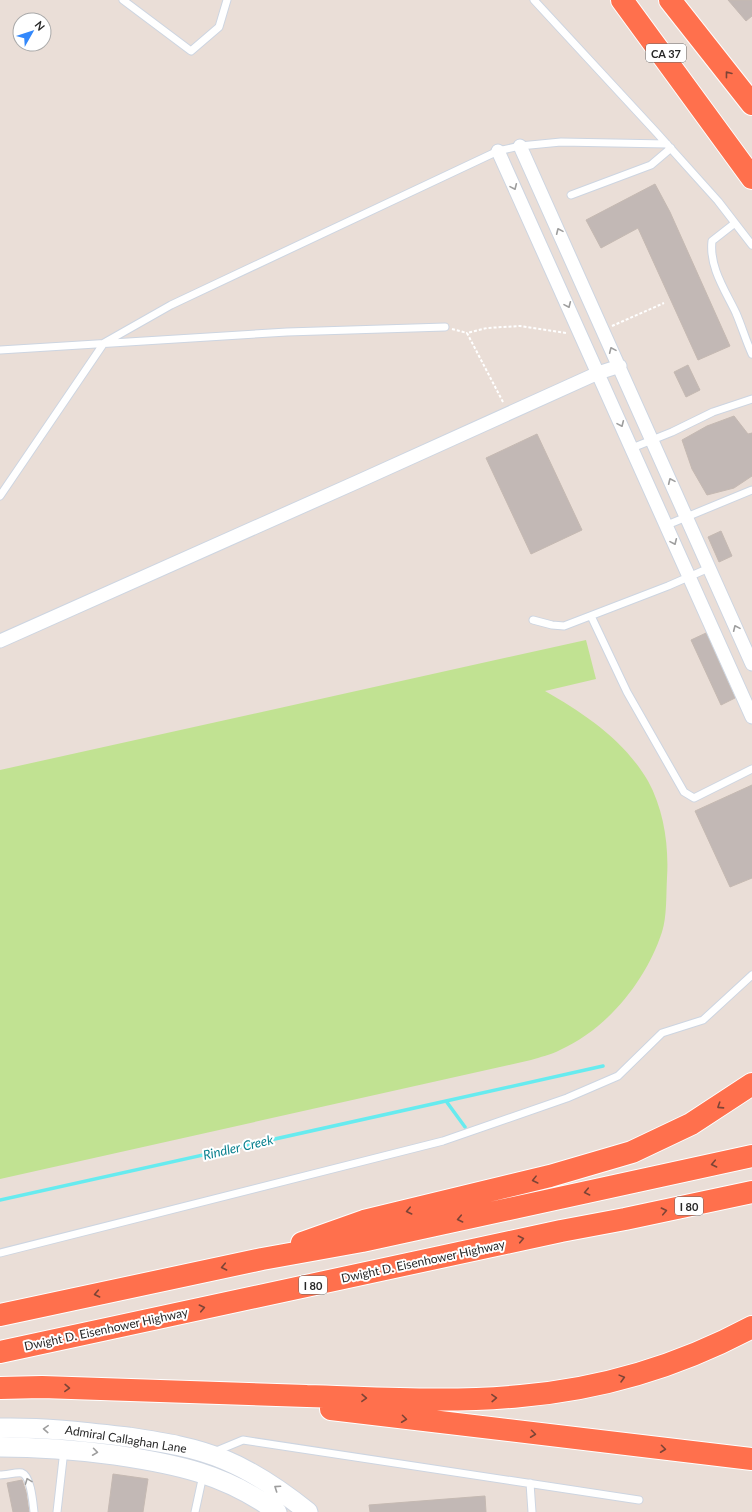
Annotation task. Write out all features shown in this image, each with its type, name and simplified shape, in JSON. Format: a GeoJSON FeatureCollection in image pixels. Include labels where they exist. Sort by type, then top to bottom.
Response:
{"type":"FeatureCollection","features":[{"type":"Feature","properties":{"kind":"highway","name":"CA 37"},"geometry":{"type":"LineString","coordinates":[[622,0],[752,159]]}},
{"type":"Feature","properties":{"kind":"highway"},"geometry":{"type":"LineString","coordinates":[[622,0],[752,178]]}},
{"type":"Feature","properties":{"kind":"highway","name":"CA 37"},"geometry":{"type":"LineString","coordinates":[[670,0],[752,104]]}},
{"type":"Feature","properties":{"kind":"highway"},"geometry":{"type":"LineString","coordinates":[[262,1259],[327,1232],[364,1221],[550,1176],[632,1152],[691,1124],[752,1084]]}},
{"type":"Feature","properties":{"kind":"highway"},"geometry":{"type":"LineString","coordinates":[[0,1315],[262,1259],[362,1241],[752,1156]]}},
{"type":"Feature","properties":{"kind":"highway","name":"Dwight D. Eisenhower Highway"},"geometry":{"type":"LineString","coordinates":[[0,1352],[561,1230],[625,1219],[752,1192]]}},
{"type":"Feature","properties":{"kind":"highway"},"geometry":{"type":"LineString","coordinates":[[0,1388],[42,1387],[406,1399],[521,1396],[598,1384],[649,1370],[696,1353],[752,1327]]}},
{"type":"Feature","properties":{"kind":"highway"},"geometry":{"type":"LineString","coordinates":[[199,1392],[443,1424],[752,1459]]}},
{"type":"Feature","properties":{"kind":"main road","name":"Admiral Callaghan Lane"},"geometry":{"type":"LineString","coordinates":[[0,1428],[65,1439],[203,1472],[233,1485],[277,1512]]}},
{"type":"Feature","properties":{"kind":"main road","name":"Admiral Callaghan Lane"},"geometry":{"type":"LineString","coordinates":[[0,1447],[65,1439],[148,1440],[209,1454],[242,1467],[308,1512]]}},
{"type":"Feature","properties":{"kind":"street"},"geometry":{"type":"LineString","coordinates":[[520,146],[620,366],[752,664]]}},
{"type":"Feature","properties":{"kind":"street"},"geometry":{"type":"LineString","coordinates":[[498,151],[752,717]]}},
{"type":"Feature","properties":{"kind":"street"},"geometry":{"type":"LineString","coordinates":[[0,640],[357,482],[598,373],[620,366]]}},
{"type":"Feature","properties":{"kind":"lane"},"geometry":{"type":"LineString","coordinates":[[123,0],[191,51],[218,27],[227,0]]}},
{"type":"Feature","properties":{"kind":"lane"},"geometry":{"type":"LineString","coordinates":[[534,0],[669,146],[752,245]]}},
{"type":"Feature","properties":{"kind":"lane"},"geometry":{"type":"LineString","coordinates":[[0,496],[104,342],[171,305],[498,151],[520,146],[561,142],[669,146]]}},
{"type":"Feature","properties":{"kind":"lane"},"geometry":{"type":"LineString","coordinates":[[571,195],[651,165],[669,146]]}},
{"type":"Feature","properties":{"kind":"lane"},"geometry":{"type":"LineString","coordinates":[[735,223],[712,241],[710,254],[720,282],[749,340],[752,354]]}},
{"type":"Feature","properties":{"kind":"lane"},"geometry":{"type":"LineString","coordinates":[[0,350],[104,342],[287,332],[445,328]]}},
{"type":"Feature","properties":{"kind":"lane"},"geometry":{"type":"LineString","coordinates":[[632,448],[713,412],[752,399]]}},
{"type":"Feature","properties":{"kind":"lane"},"geometry":{"type":"LineString","coordinates":[[667,526],[752,490]]}},
{"type":"Feature","properties":{"kind":"lane"},"geometry":{"type":"LineString","coordinates":[[533,620],[552,625],[564,626],[710,568]]}},
{"type":"Feature","properties":{"kind":"lane"},"geometry":{"type":"LineString","coordinates":[[591,616],[627,692],[684,792],[694,798],[752,769]]}},
{"type":"Feature","properties":{"kind":"lane"},"geometry":{"type":"LineString","coordinates":[[0,1254],[443,1141],[567,1098],[618,1076],[662,1033],[703,1020],[752,976]]}},
{"type":"Feature","properties":{"kind":"lane"},"geometry":{"type":"LineString","coordinates":[[57,1512],[65,1439]]}},
{"type":"Feature","properties":{"kind":"lane"},"geometry":{"type":"LineString","coordinates":[[209,1454],[243,1440],[639,1500]]}},
{"type":"Feature","properties":{"kind":"lane"},"geometry":{"type":"LineString","coordinates":[[195,1512],[203,1472]]}},
{"type":"Feature","properties":{"kind":"lane"},"geometry":{"type":"LineString","coordinates":[[0,1475],[25,1474],[29,1480],[34,1512]]}},
{"type":"Feature","properties":{"kind":"lane"},"geometry":{"type":"LineString","coordinates":[[530,1483],[532,1512]]}},
{"type":"Feature","properties":{"kind":"path"},"geometry":{"type":"LineString","coordinates":[[603,330],[664,303]]}},
{"type":"Feature","properties":{"kind":"path"},"geometry":{"type":"LineString","coordinates":[[445,328],[467,334],[487,328],[520,326],[582,336]]}},
{"type":"Feature","properties":{"kind":"path"},"geometry":{"type":"LineString","coordinates":[[467,334],[509,413]]}},
{"type":"Feature","properties":{"kind":"green space"},"geometry":{"type":"Polygon","coordinates":[[[586,640],[596,679],[545,691],[575,709],[602,729],[638,766],[648,781],[662,816],[667,853],[665,919],[655,950],[646,968],[623,1002],[594,1030],[560,1050],[531,1060],[0,1179],[0,770],[586,640]]]}},
{"type":"Feature","properties":{"kind":"building"},"geometry":{"type":"Polygon","coordinates":[[[728,0],[752,0],[752,16],[746,21],[728,0]]]}},
{"type":"Feature","properties":{"kind":"building"},"geometry":{"type":"Polygon","coordinates":[[[655,184],[670,212],[730,346],[698,360],[638,228],[601,248],[586,220],[655,184]]]}},
{"type":"Feature","properties":{"kind":"building"},"geometry":{"type":"Polygon","coordinates":[[[688,365],[700,390],[686,397],[674,372],[688,365]]]}},
{"type":"Feature","properties":{"kind":"building"},"geometry":{"type":"Polygon","coordinates":[[[734,416],[748,434],[752,433],[752,476],[734,488],[707,495],[692,469],[682,440],[707,426],[734,416]]]}},
{"type":"Feature","properties":{"kind":"building"},"geometry":{"type":"Polygon","coordinates":[[[537,434],[582,530],[531,554],[486,458],[537,434]]]}},
{"type":"Feature","properties":{"kind":"building"},"geometry":{"type":"Polygon","coordinates":[[[721,531],[732,556],[719,562],[708,537],[721,531]]]}},
{"type":"Feature","properties":{"kind":"building"},"geometry":{"type":"Polygon","coordinates":[[[706,633],[735,698],[721,705],[691,640],[706,633]]]}},
{"type":"Feature","properties":{"kind":"building"},"geometry":{"type":"Polygon","coordinates":[[[752,785],[752,878],[730,887],[695,811],[752,785]]]}},
{"type":"Feature","properties":{"kind":"building"},"geometry":{"type":"Polygon","coordinates":[[[113,1474],[148,1479],[143,1512],[108,1512],[113,1474]]]}},
{"type":"Feature","properties":{"kind":"building"},"geometry":{"type":"Polygon","coordinates":[[[22,1480],[26,1492],[29,1512],[13,1512],[7,1483],[22,1480]]]}},
{"type":"Feature","properties":{"kind":"building"},"geometry":{"type":"Polygon","coordinates":[[[485,1496],[486,1512],[370,1512],[369,1505],[485,1496]]]}},
{"type":"Feature","properties":{"kind":"waterway"},"geometry":{"type":"LineString","coordinates":[[446,1101],[603,1066]]}},
{"type":"Feature","properties":{"kind":"waterway","name":"Rindler Creek"},"geometry":{"type":"LineString","coordinates":[[0,1200],[446,1101],[465,1127]]}}]}
